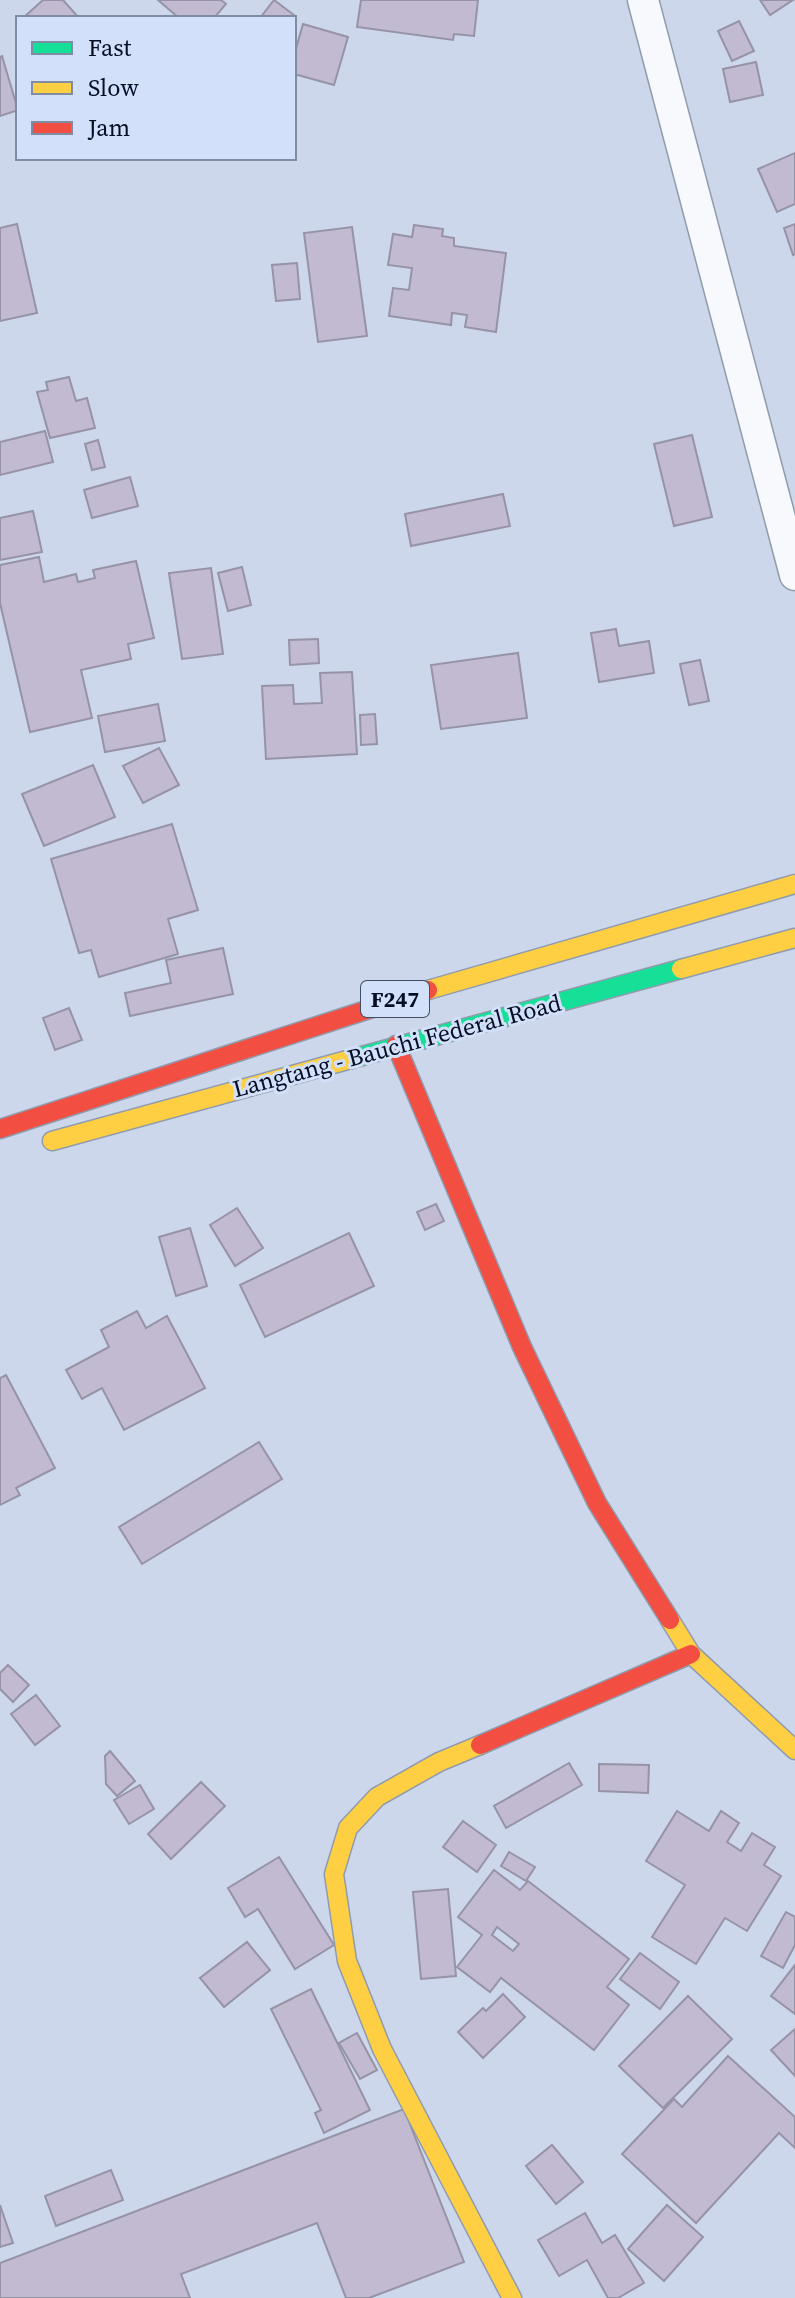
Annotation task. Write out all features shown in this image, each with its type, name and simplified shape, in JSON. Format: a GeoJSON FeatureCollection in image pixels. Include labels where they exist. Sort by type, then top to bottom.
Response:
{"type":"FeatureCollection","features":[{"type":"Feature","properties":{"kind":"street"},"geometry":{"type":"LineString","coordinates":[[643,0],[795,575]]}},
{"type":"Feature","properties":{"kind":"street","name":"Langtang - Bauchi Federal Road"},"geometry":{"type":"LineString","coordinates":[[0,1129],[378,1004],[795,884]]}},
{"type":"Feature","properties":{"kind":"street","name":"Langtang - Bauchi Federal Road"},"geometry":{"type":"LineString","coordinates":[[30,1147],[795,938]]}},
{"type":"Feature","properties":{"kind":"street"},"geometry":{"type":"LineString","coordinates":[[396,1045],[522,1347],[590,1489],[691,1654],[795,1750]]}},
{"type":"Feature","properties":{"kind":"street"},"geometry":{"type":"LineString","coordinates":[[512,2298],[382,2049],[347,1961],[334,1874],[348,1828],[377,1797],[439,1762],[691,1654]]}},
{"type":"Feature","properties":{"kind":"building"},"geometry":{"type":"Polygon","coordinates":[[[43,0],[63,0],[77,16],[25,16],[43,0]]]}},
{"type":"Feature","properties":{"kind":"building"},"geometry":{"type":"Polygon","coordinates":[[[158,0],[221,0],[226,4],[216,16],[177,16],[158,0]]]}},
{"type":"Feature","properties":{"kind":"building"},"geometry":{"type":"Polygon","coordinates":[[[274,0],[294,15],[293,16],[262,16],[274,0]]]}},
{"type":"Feature","properties":{"kind":"building"},"geometry":{"type":"Polygon","coordinates":[[[361,0],[478,0],[474,36],[454,34],[453,40],[357,27],[361,0]]]}},
{"type":"Feature","properties":{"kind":"building"},"geometry":{"type":"Polygon","coordinates":[[[760,0],[793,0],[770,15],[760,0]]]}},
{"type":"Feature","properties":{"kind":"building"},"geometry":{"type":"Polygon","coordinates":[[[739,21],[754,51],[732,61],[718,31],[739,21]]]}},
{"type":"Feature","properties":{"kind":"building"},"geometry":{"type":"Polygon","coordinates":[[[303,24],[348,37],[334,85],[296,75],[296,49],[303,24]]]}},
{"type":"Feature","properties":{"kind":"building"},"geometry":{"type":"Polygon","coordinates":[[[0,57],[16,111],[0,116],[0,57]]]}},
{"type":"Feature","properties":{"kind":"building"},"geometry":{"type":"Polygon","coordinates":[[[756,62],[763,95],[730,102],[723,69],[756,62]]]}},
{"type":"Feature","properties":{"kind":"building"},"geometry":{"type":"Polygon","coordinates":[[[795,153],[795,204],[777,212],[758,169],[795,153]]]}},
{"type":"Feature","properties":{"kind":"building"},"geometry":{"type":"Polygon","coordinates":[[[17,224],[37,313],[0,321],[0,228],[17,224]]]}},
{"type":"Feature","properties":{"kind":"building"},"geometry":{"type":"Polygon","coordinates":[[[795,224],[795,254],[793,255],[784,228],[795,224]]]}},
{"type":"Feature","properties":{"kind":"building"},"geometry":{"type":"Polygon","coordinates":[[[414,225],[443,229],[442,236],[454,238],[454,246],[506,253],[496,332],[465,327],[467,315],[452,313],[451,325],[389,316],[393,288],[409,290],[412,268],[388,265],[393,234],[412,237],[414,225]]]}},
{"type":"Feature","properties":{"kind":"building"},"geometry":{"type":"Polygon","coordinates":[[[352,227],[367,336],[318,342],[304,233],[352,227]]]}},
{"type":"Feature","properties":{"kind":"building"},"geometry":{"type":"Polygon","coordinates":[[[297,263],[300,299],[276,301],[272,265],[297,263]]]}},
{"type":"Feature","properties":{"kind":"building"},"geometry":{"type":"Polygon","coordinates":[[[69,377],[76,401],[87,398],[95,428],[50,438],[37,392],[48,390],[46,382],[69,377]]]}},
{"type":"Feature","properties":{"kind":"building"},"geometry":{"type":"Polygon","coordinates":[[[45,431],[53,462],[0,475],[0,442],[45,431]]]}},
{"type":"Feature","properties":{"kind":"building"},"geometry":{"type":"Polygon","coordinates":[[[692,435],[712,517],[674,526],[654,444],[692,435]]]}},
{"type":"Feature","properties":{"kind":"building"},"geometry":{"type":"Polygon","coordinates":[[[98,440],[105,467],[92,470],[85,444],[98,440]]]}},
{"type":"Feature","properties":{"kind":"building"},"geometry":{"type":"Polygon","coordinates":[[[130,477],[138,506],[92,518],[84,490],[130,477]]]}},
{"type":"Feature","properties":{"kind":"building"},"geometry":{"type":"Polygon","coordinates":[[[503,494],[510,526],[411,546],[405,514],[503,494]]]}},
{"type":"Feature","properties":{"kind":"building"},"geometry":{"type":"Polygon","coordinates":[[[33,511],[42,552],[0,560],[0,518],[33,511]]]}},
{"type":"Feature","properties":{"kind":"building"},"geometry":{"type":"Polygon","coordinates":[[[39,557],[44,582],[76,574],[78,582],[95,578],[93,570],[136,561],[154,638],[128,644],[131,659],[81,670],[92,718],[30,732],[0,603],[0,565],[39,557]]]}},
{"type":"Feature","properties":{"kind":"building"},"geometry":{"type":"Polygon","coordinates":[[[242,567],[251,605],[228,611],[218,573],[242,567]]]}},
{"type":"Feature","properties":{"kind":"building"},"geometry":{"type":"Polygon","coordinates":[[[211,568],[223,654],[182,659],[169,573],[211,568]]]}},
{"type":"Feature","properties":{"kind":"building"},"geometry":{"type":"Polygon","coordinates":[[[616,629],[619,646],[649,641],[654,673],[599,682],[591,633],[616,629]]]}},
{"type":"Feature","properties":{"kind":"building"},"geometry":{"type":"Polygon","coordinates":[[[318,639],[319,663],[290,665],[289,640],[318,639]]]}},
{"type":"Feature","properties":{"kind":"building"},"geometry":{"type":"Polygon","coordinates":[[[518,653],[527,718],[441,729],[431,665],[518,653]]]}},
{"type":"Feature","properties":{"kind":"building"},"geometry":{"type":"Polygon","coordinates":[[[700,660],[709,701],[689,705],[680,664],[700,660]]]}},
{"type":"Feature","properties":{"kind":"building"},"geometry":{"type":"Polygon","coordinates":[[[352,672],[357,754],[266,759],[262,686],[293,685],[294,704],[322,703],[320,673],[352,672]]]}},
{"type":"Feature","properties":{"kind":"building"},"geometry":{"type":"Polygon","coordinates":[[[158,704],[165,741],[105,752],[98,716],[158,704]]]}},
{"type":"Feature","properties":{"kind":"building"},"geometry":{"type":"Polygon","coordinates":[[[375,714],[377,744],[361,745],[360,715],[375,714]]]}},
{"type":"Feature","properties":{"kind":"building"},"geometry":{"type":"Polygon","coordinates":[[[159,748],[179,785],[143,803],[123,766],[159,748]]]}},
{"type":"Feature","properties":{"kind":"building"},"geometry":{"type":"Polygon","coordinates":[[[93,765],[115,817],[44,846],[22,794],[93,765]]]}},
{"type":"Feature","properties":{"kind":"building"},"geometry":{"type":"Polygon","coordinates":[[[172,824],[198,910],[168,919],[178,954],[99,977],[91,950],[79,953],[51,859],[172,824]]]}},
{"type":"Feature","properties":{"kind":"building"},"geometry":{"type":"Polygon","coordinates":[[[223,948],[233,994],[130,1016],[125,993],[171,983],[166,960],[223,948]]]}},
{"type":"Feature","properties":{"kind":"building"},"geometry":{"type":"Polygon","coordinates":[[[69,1008],[82,1040],[55,1050],[43,1018],[69,1008]]]}},
{"type":"Feature","properties":{"kind":"building"},"geometry":{"type":"Polygon","coordinates":[[[436,1204],[444,1221],[425,1230],[417,1212],[436,1204]]]}},
{"type":"Feature","properties":{"kind":"building"},"geometry":{"type":"Polygon","coordinates":[[[237,1208],[263,1248],[235,1266],[210,1225],[237,1208]]]}},
{"type":"Feature","properties":{"kind":"building"},"geometry":{"type":"Polygon","coordinates":[[[190,1228],[207,1286],[176,1296],[159,1237],[190,1228]]]}},
{"type":"Feature","properties":{"kind":"building"},"geometry":{"type":"Polygon","coordinates":[[[349,1233],[374,1286],[265,1337],[240,1285],[349,1233]]]}},
{"type":"Feature","properties":{"kind":"building"},"geometry":{"type":"Polygon","coordinates":[[[137,1311],[146,1328],[167,1316],[205,1388],[124,1430],[102,1388],[82,1399],[66,1370],[109,1347],[101,1330],[137,1311]]]}},
{"type":"Feature","properties":{"kind":"building"},"geometry":{"type":"Polygon","coordinates":[[[6,1375],[55,1468],[16,1488],[20,1495],[0,1505],[0,1378],[6,1375]]]}},
{"type":"Feature","properties":{"kind":"building"},"geometry":{"type":"Polygon","coordinates":[[[259,1442],[282,1479],[142,1564],[119,1527],[259,1442]]]}},
{"type":"Feature","properties":{"kind":"building"},"geometry":{"type":"Polygon","coordinates":[[[8,1665],[29,1685],[13,1702],[0,1689],[0,1673],[8,1665]]]}},
{"type":"Feature","properties":{"kind":"building"},"geometry":{"type":"Polygon","coordinates":[[[36,1695],[60,1726],[35,1745],[11,1714],[36,1695]]]}},
{"type":"Feature","properties":{"kind":"building"},"geometry":{"type":"Polygon","coordinates":[[[110,1751],[135,1781],[117,1796],[106,1784],[105,1756],[110,1751]]]}},
{"type":"Feature","properties":{"kind":"building"},"geometry":{"type":"Polygon","coordinates":[[[569,1763],[582,1785],[506,1828],[494,1806],[569,1763]]]}},
{"type":"Feature","properties":{"kind":"building"},"geometry":{"type":"Polygon","coordinates":[[[599,1764],[649,1765],[648,1793],[599,1791],[599,1764]]]}},
{"type":"Feature","properties":{"kind":"building"},"geometry":{"type":"Polygon","coordinates":[[[201,1782],[225,1806],[171,1859],[148,1834],[201,1782]]]}},
{"type":"Feature","properties":{"kind":"building"},"geometry":{"type":"Polygon","coordinates":[[[140,1785],[154,1809],[129,1824],[114,1800],[140,1785]]]}},
{"type":"Feature","properties":{"kind":"building"},"geometry":{"type":"Polygon","coordinates":[[[677,1811],[709,1831],[721,1811],[739,1823],[727,1842],[741,1851],[752,1833],[775,1847],[764,1865],[781,1876],[747,1931],[725,1918],[696,1964],[652,1937],[685,1885],[646,1861],[677,1811]]]}},
{"type":"Feature","properties":{"kind":"building"},"geometry":{"type":"Polygon","coordinates":[[[463,1821],[496,1845],[477,1872],[443,1847],[463,1821]]]}},
{"type":"Feature","properties":{"kind":"building"},"geometry":{"type":"Polygon","coordinates":[[[509,1852],[535,1867],[526,1881],[501,1866],[509,1852]]]}},
{"type":"Feature","properties":{"kind":"building"},"geometry":{"type":"Polygon","coordinates":[[[279,1857],[334,1945],[295,1969],[258,1909],[245,1917],[228,1888],[279,1857]]]}},
{"type":"Feature","properties":{"kind":"building"},"geometry":{"type":"Polygon","coordinates":[[[494,1870],[520,1890],[528,1881],[629,1959],[607,1987],[629,2005],[594,2050],[501,1978],[490,1992],[457,1967],[482,1935],[458,1917],[494,1870]],[[497,1927],[492,1935],[513,1951],[519,1944],[497,1927]]]}},
{"type":"Feature","properties":{"kind":"building"},"geometry":{"type":"Polygon","coordinates":[[[448,1889],[456,1976],[421,1979],[413,1892],[448,1889]]]}},
{"type":"Feature","properties":{"kind":"building"},"geometry":{"type":"Polygon","coordinates":[[[786,1912],[795,1917],[795,1945],[783,1968],[761,1956],[786,1912]]]}},
{"type":"Feature","properties":{"kind":"building"},"geometry":{"type":"Polygon","coordinates":[[[247,1942],[270,1970],[224,2007],[200,1978],[247,1942]]]}},
{"type":"Feature","properties":{"kind":"building"},"geometry":{"type":"Polygon","coordinates":[[[640,1953],[679,1982],[660,2009],[620,1979],[640,1953]]]}},
{"type":"Feature","properties":{"kind":"building"},"geometry":{"type":"Polygon","coordinates":[[[795,1965],[795,2014],[771,1996],[795,1965]]]}},
{"type":"Feature","properties":{"kind":"building"},"geometry":{"type":"Polygon","coordinates":[[[311,1989],[370,2110],[324,2133],[315,2113],[321,2110],[271,2009],[311,1989]]]}},
{"type":"Feature","properties":{"kind":"building"},"geometry":{"type":"Polygon","coordinates":[[[503,1994],[525,2017],[483,2058],[458,2032],[503,1994]]]}},
{"type":"Feature","properties":{"kind":"building"},"geometry":{"type":"Polygon","coordinates":[[[688,1996],[732,2039],[663,2108],[619,2066],[688,1996]]]}},
{"type":"Feature","properties":{"kind":"building"},"geometry":{"type":"Polygon","coordinates":[[[795,2029],[795,2076],[771,2050],[795,2029]]]}},
{"type":"Feature","properties":{"kind":"building"},"geometry":{"type":"Polygon","coordinates":[[[357,2033],[377,2070],[360,2079],[339,2043],[357,2033]]]}},
{"type":"Feature","properties":{"kind":"building"},"geometry":{"type":"Polygon","coordinates":[[[728,2056],[795,2117],[795,2148],[779,2133],[696,2223],[622,2154],[674,2099],[682,2107],[728,2056]]]}},
{"type":"Feature","properties":{"kind":"building"},"geometry":{"type":"Polygon","coordinates":[[[404,2109],[464,2262],[369,2298],[346,2298],[317,2223],[181,2274],[190,2298],[0,2298],[0,2263],[404,2109]]]}},
{"type":"Feature","properties":{"kind":"building"},"geometry":{"type":"Polygon","coordinates":[[[552,2145],[583,2182],[556,2204],[526,2166],[552,2145]]]}},
{"type":"Feature","properties":{"kind":"building"},"geometry":{"type":"Polygon","coordinates":[[[111,2170],[123,2200],[56,2226],[45,2196],[111,2170]]]}},
{"type":"Feature","properties":{"kind":"building"},"geometry":{"type":"Polygon","coordinates":[[[0,2205],[13,2243],[0,2247],[0,2205]]]}},
{"type":"Feature","properties":{"kind":"building"},"geometry":{"type":"Polygon","coordinates":[[[667,2205],[703,2237],[664,2281],[628,2249],[667,2205]]]}},
{"type":"Feature","properties":{"kind":"building"},"geometry":{"type":"Polygon","coordinates":[[[585,2213],[602,2243],[615,2235],[644,2283],[618,2298],[608,2298],[587,2260],[559,2276],[538,2240],[585,2213]]]}},
{"type":"Feature","properties":{"kind":"traffic: fast"},"geometry":{"type":"LineString","coordinates":[[351,1059],[681,969]]}},
{"type":"Feature","properties":{"kind":"traffic: slow"},"geometry":{"type":"LineString","coordinates":[[428,990],[795,884]]}},
{"type":"Feature","properties":{"kind":"traffic: slow"},"geometry":{"type":"LineString","coordinates":[[681,969],[795,938]]}},
{"type":"Feature","properties":{"kind":"traffic: slow"},"geometry":{"type":"LineString","coordinates":[[52,1141],[351,1059]]}},
{"type":"Feature","properties":{"kind":"traffic: slow"},"geometry":{"type":"LineString","coordinates":[[670,1620],[691,1654],[795,1750]]}},
{"type":"Feature","properties":{"kind":"traffic: slow"},"geometry":{"type":"LineString","coordinates":[[480,1745],[439,1762],[377,1797],[348,1828],[334,1874],[347,1961],[382,2049],[512,2298]]}},
{"type":"Feature","properties":{"kind":"traffic: jam"},"geometry":{"type":"LineString","coordinates":[[0,1129],[428,990]]}},
{"type":"Feature","properties":{"kind":"traffic: jam"},"geometry":{"type":"LineString","coordinates":[[396,1045],[522,1347],[597,1503],[670,1620]]}},
{"type":"Feature","properties":{"kind":"traffic: jam"},"geometry":{"type":"LineString","coordinates":[[480,1745],[691,1654]]}}]}
